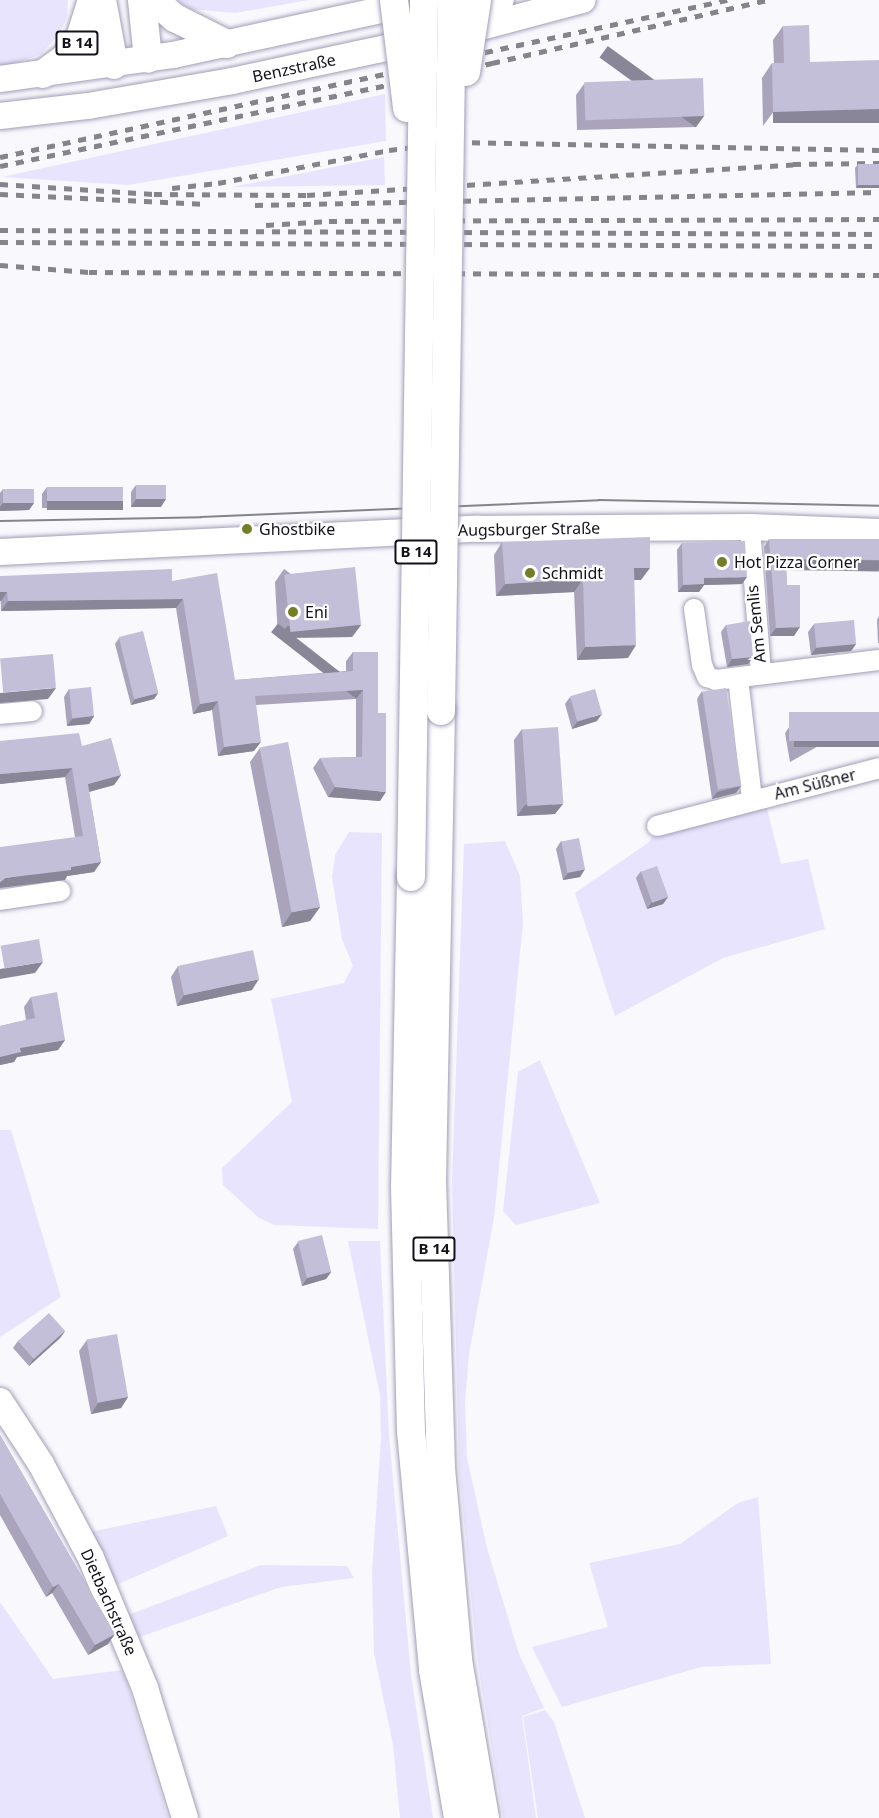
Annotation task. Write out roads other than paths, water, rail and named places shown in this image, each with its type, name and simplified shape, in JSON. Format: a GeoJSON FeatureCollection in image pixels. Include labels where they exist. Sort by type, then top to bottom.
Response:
{"type":"FeatureCollection","features":[{"type":"Feature","properties":{"kind":"highway","name":"B 14"},"geometry":{"type":"LineString","coordinates":[[43,74],[64,59],[79,41],[92,0]]}},
{"type":"Feature","properties":{"kind":"highway","name":"B 14"},"geometry":{"type":"LineString","coordinates":[[102,0],[114,65]]}},
{"type":"Feature","properties":{"kind":"highway"},"geometry":{"type":"LineString","coordinates":[[142,0],[148,59]]}},
{"type":"Feature","properties":{"kind":"highway"},"geometry":{"type":"LineString","coordinates":[[154,0],[175,18],[227,44]]}},
{"type":"Feature","properties":{"kind":"highway","name":"B 14"},"geometry":{"type":"LineString","coordinates":[[425,0],[421,226],[424,877],[441,1468],[459,1660],[485,1818]]}},
{"type":"Feature","properties":{"kind":"highway","name":"B 14"},"geometry":{"type":"LineString","coordinates":[[452,0],[449,177],[424,877],[405,1186],[411,1431],[433,1670],[458,1818]]}},
{"type":"Feature","properties":{"kind":"highway","name":"B 14"},"geometry":{"type":"LineString","coordinates":[[449,177],[477,0]]}},
{"type":"Feature","properties":{"kind":"highway","name":"B 14"},"geometry":{"type":"LineString","coordinates":[[397,3],[421,226]]}},
{"type":"Feature","properties":{"kind":"main road"},"geometry":{"type":"LineString","coordinates":[[0,79],[148,59],[227,44],[397,3],[425,0]]}},
{"type":"Feature","properties":{"kind":"main road","name":"Benzstraße"},"geometry":{"type":"LineString","coordinates":[[0,116],[139,98],[232,81],[469,31],[583,0]]}},
{"type":"Feature","properties":{"kind":"main road"},"geometry":{"type":"LineString","coordinates":[[227,44],[210,64],[232,81]]}},
{"type":"Feature","properties":{"kind":"main road"},"geometry":{"type":"LineString","coordinates":[[139,98],[148,59]]}},
{"type":"Feature","properties":{"kind":"main road"},"geometry":{"type":"LineString","coordinates":[[114,65],[139,98]]}},
{"type":"Feature","properties":{"kind":"main road","name":"Augsburger Straße"},"geometry":{"type":"LineString","coordinates":[[0,552],[478,529],[750,527],[879,532]]}},
{"type":"Feature","properties":{"kind":"main road","name":"Dietbachstraße"},"geometry":{"type":"LineString","coordinates":[[0,1401],[41,1464],[96,1568],[145,1688],[185,1818]]}},
{"type":"Feature","properties":{"kind":"street"},"geometry":{"type":"LineString","coordinates":[[469,31],[504,0]]}},
{"type":"Feature","properties":{"kind":"street","name":"Am Semlis"},"geometry":{"type":"LineString","coordinates":[[750,527],[761,673],[879,660]]}},
{"type":"Feature","properties":{"kind":"street"},"geometry":{"type":"LineString","coordinates":[[694,609],[707,676],[738,678],[761,673]]}},
{"type":"Feature","properties":{"kind":"street","name":"Am Süßner"},"geometry":{"type":"LineString","coordinates":[[738,678],[752,799]]}},
{"type":"Feature","properties":{"kind":"street"},"geometry":{"type":"LineString","coordinates":[[0,714],[32,711]]}},
{"type":"Feature","properties":{"kind":"street","name":"Am Süßner"},"geometry":{"type":"LineString","coordinates":[[657,826],[752,799],[879,768]]}},
{"type":"Feature","properties":{"kind":"street"},"geometry":{"type":"LineString","coordinates":[[0,900],[60,891]]}},
{"type":"Feature","properties":{"kind":"tram line"},"geometry":{"type":"LineString","coordinates":[[0,521],[201,517],[599,500],[879,506]]}},
{"type":"Feature","properties":{"kind":"railway"},"geometry":{"type":"LineString","coordinates":[[0,157],[727,0]]}},
{"type":"Feature","properties":{"kind":"railway"},"geometry":{"type":"LineString","coordinates":[[0,166],[492,63],[767,0]]}},
{"type":"Feature","properties":{"kind":"railway"},"geometry":{"type":"LineString","coordinates":[[172,188],[218,183],[389,150],[456,142],[879,150]]}},
{"type":"Feature","properties":{"kind":"railway"},"geometry":{"type":"LineString","coordinates":[[0,184],[154,194],[307,195],[793,164],[879,163]]}},
{"type":"Feature","properties":{"kind":"railway"},"geometry":{"type":"LineString","coordinates":[[255,205],[879,192]]}},
{"type":"Feature","properties":{"kind":"railway"},"geometry":{"type":"LineString","coordinates":[[0,194],[207,204]]}},
{"type":"Feature","properties":{"kind":"railway"},"geometry":{"type":"LineString","coordinates":[[266,225],[329,221],[879,219]]}},
{"type":"Feature","properties":{"kind":"railway"},"geometry":{"type":"LineString","coordinates":[[0,230],[879,234]]}},
{"type":"Feature","properties":{"kind":"railway"},"geometry":{"type":"LineString","coordinates":[[0,242],[879,246]]}},
{"type":"Feature","properties":{"kind":"railway"},"geometry":{"type":"LineString","coordinates":[[0,265],[89,272],[879,275]]}},
{"type":"Feature","properties":{"kind":"place","name":"Ghostbike"},"geometry":{"type":"Point","coordinates":[247,529]}},
{"type":"Feature","properties":{"kind":"place","name":"Hot Pizza Corner"},"geometry":{"type":"Point","coordinates":[722,562]}},
{"type":"Feature","properties":{"kind":"place","name":"Schmidt"},"geometry":{"type":"Point","coordinates":[530,573]}},
{"type":"Feature","properties":{"kind":"place","name":"Eni"},"geometry":{"type":"Point","coordinates":[293,612]}}]}
